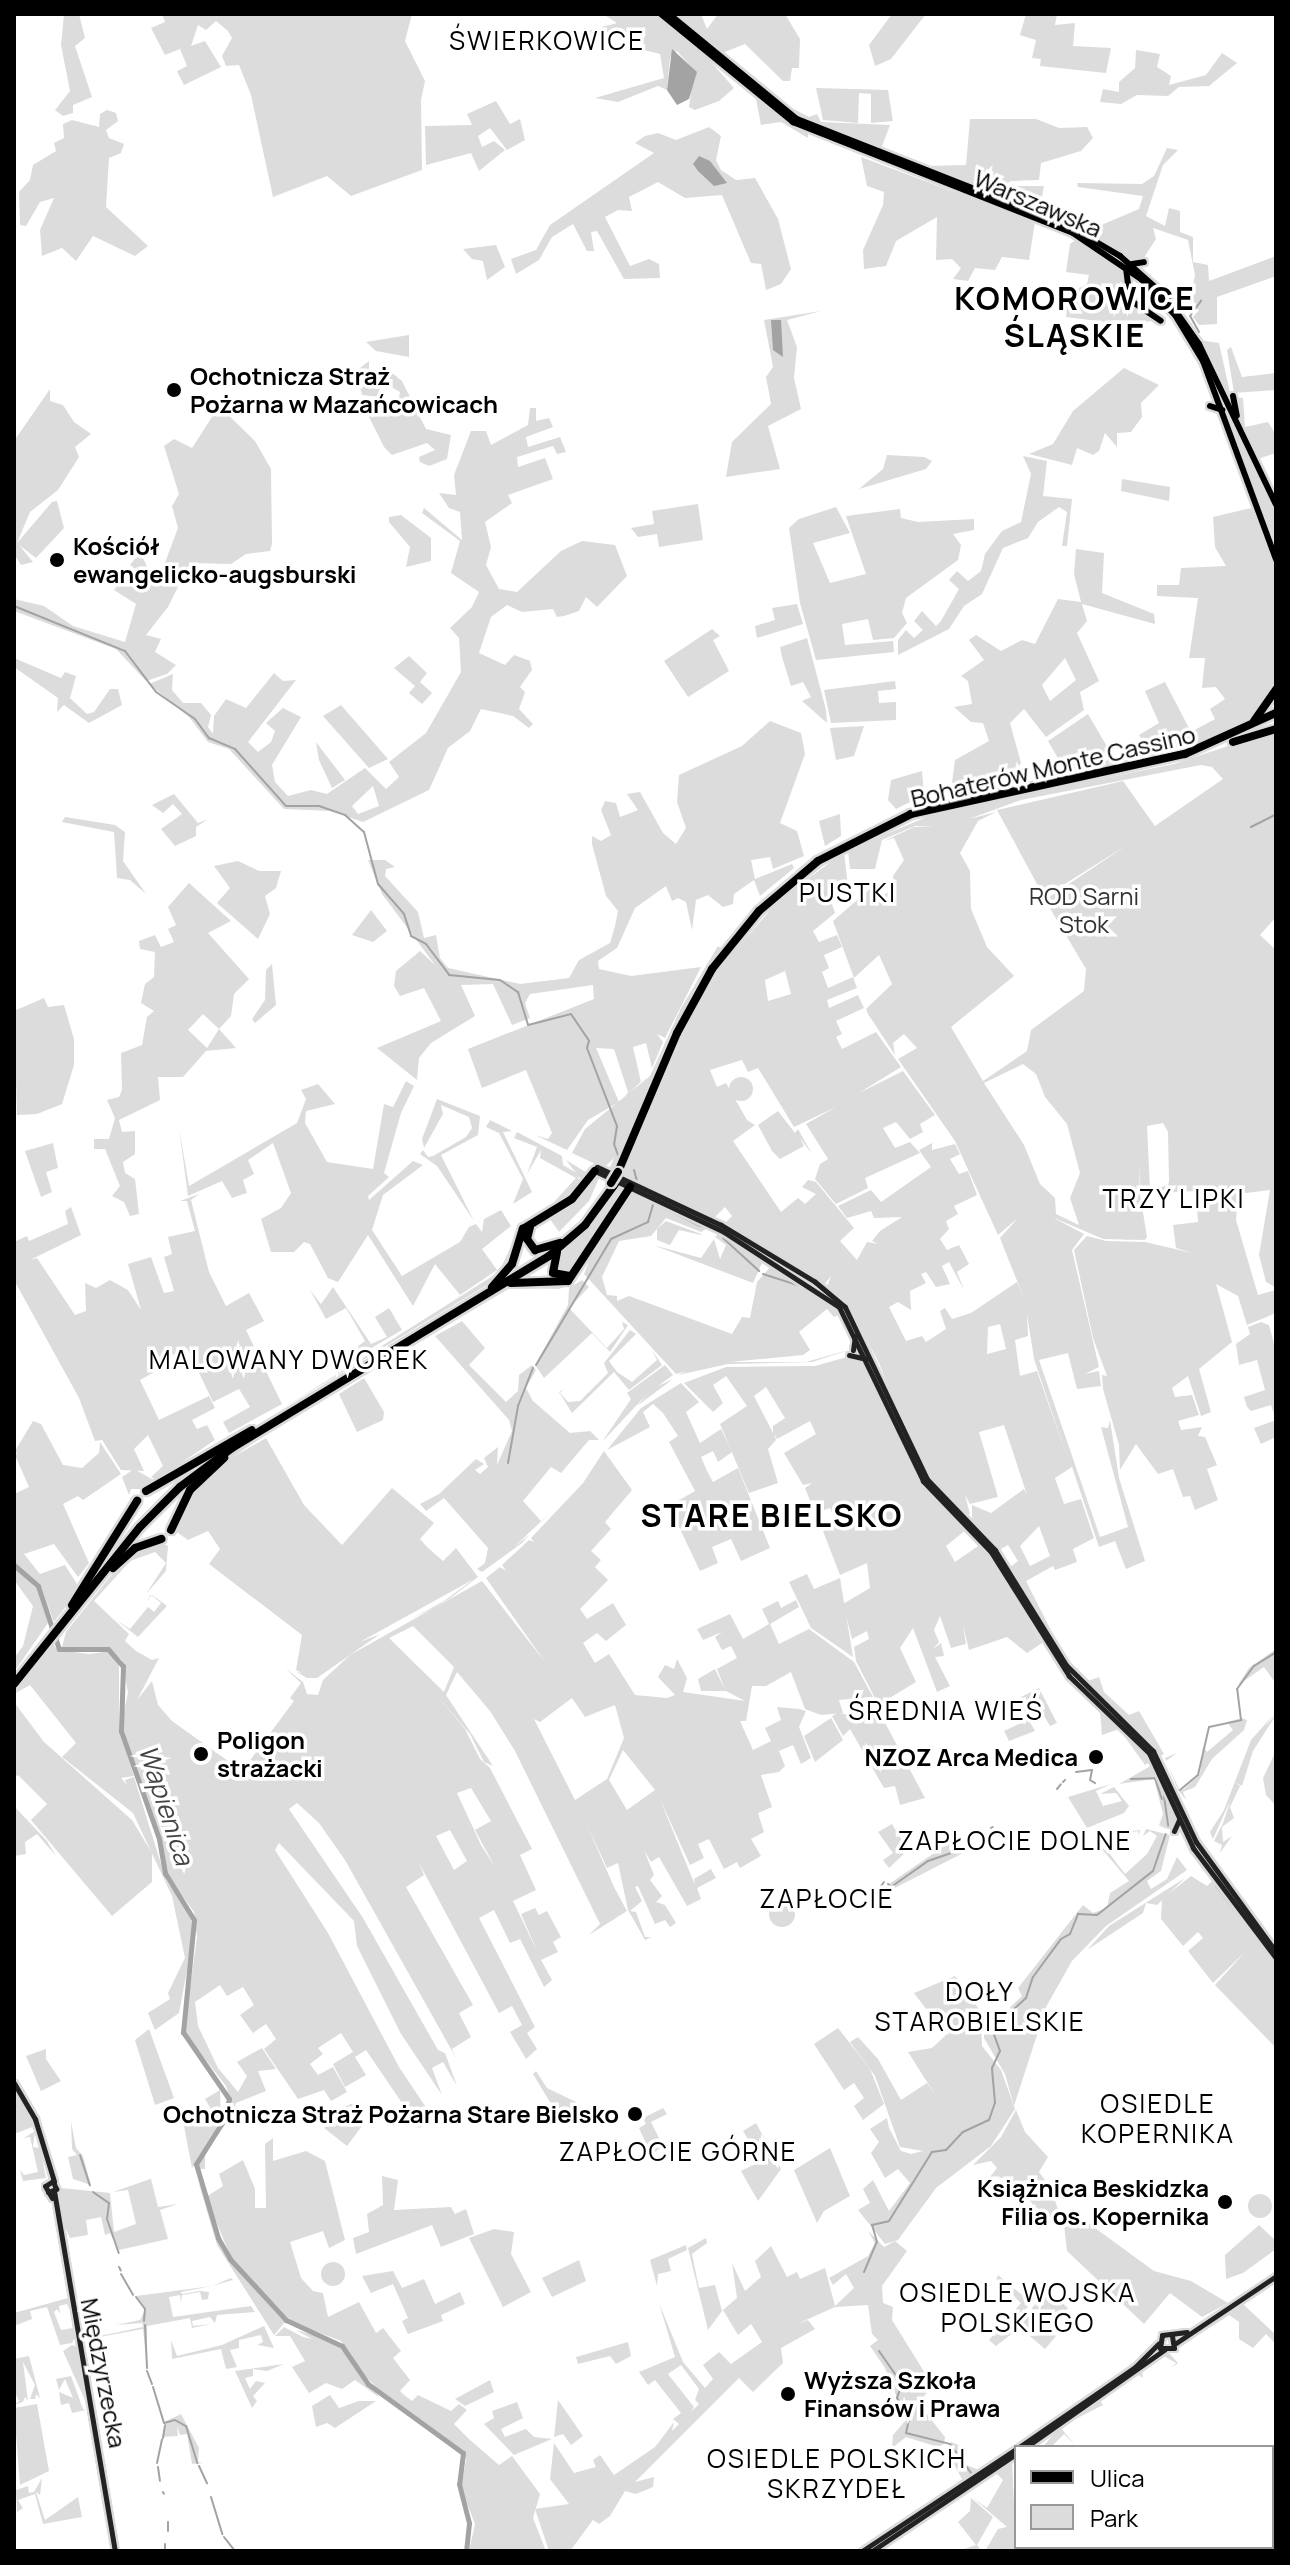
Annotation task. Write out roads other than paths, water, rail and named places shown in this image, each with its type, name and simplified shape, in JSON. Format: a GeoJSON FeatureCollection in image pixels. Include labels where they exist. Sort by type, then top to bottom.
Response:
{"type":"FeatureCollection","features":[{"type":"Feature","properties":{"kind":"highway"},"geometry":{"type":"LineString","coordinates":[[1233,739],[1258,718],[1276,689]]}},
{"type":"Feature","properties":{"kind":"highway","name":"Bohaterów Monte Cassino"},"geometry":{"type":"LineString","coordinates":[[70,1611],[159,1506],[207,1465],[561,1244],[620,1173],[677,1033],[707,977],[759,911],[818,861],[872,830],[927,808],[1173,758],[1233,739],[1276,716]]}},
{"type":"Feature","properties":{"kind":"highway"},"geometry":{"type":"LineString","coordinates":[[1233,739],[1276,729]]}},
{"type":"Feature","properties":{"kind":"highway"},"geometry":{"type":"LineString","coordinates":[[494,1288],[512,1264],[523,1229],[576,1196],[596,1169]]}},
{"type":"Feature","properties":{"kind":"highway"},"geometry":{"type":"LineString","coordinates":[[494,1288],[523,1280],[562,1284],[579,1267],[631,1185]]}},
{"type":"Feature","properties":{"kind":"highway"},"geometry":{"type":"LineString","coordinates":[[542,1217],[528,1230],[529,1246],[542,1251],[561,1244]]}},
{"type":"Feature","properties":{"kind":"highway"},"geometry":{"type":"LineString","coordinates":[[561,1244],[551,1262],[554,1274],[567,1277],[579,1267]]}},
{"type":"Feature","properties":{"kind":"highway","name":"Bohaterów Monte Cassino"},"geometry":{"type":"LineString","coordinates":[[14,1678],[167,1494],[261,1426],[494,1288]]}},
{"type":"Feature","properties":{"kind":"highway"},"geometry":{"type":"LineString","coordinates":[[146,1491],[261,1426]]}},
{"type":"Feature","properties":{"kind":"highway"},"geometry":{"type":"LineString","coordinates":[[171,1530],[190,1490],[251,1436]]}},
{"type":"Feature","properties":{"kind":"highway"},"geometry":{"type":"LineString","coordinates":[[70,1611],[137,1501]]}},
{"type":"Feature","properties":{"kind":"highway"},"geometry":{"type":"LineString","coordinates":[[70,1611],[130,1551],[161,1539]]}},
{"type":"Feature","properties":{"kind":"highway","name":"Bohaterów Monte Cassino"},"geometry":{"type":"LineString","coordinates":[[14,1684],[53,1632]]}},
{"type":"Feature","properties":{"kind":"main road"},"geometry":{"type":"LineString","coordinates":[[661,14],[688,34]]}},
{"type":"Feature","properties":{"kind":"main road"},"geometry":{"type":"LineString","coordinates":[[669,14],[688,34]]}},
{"type":"Feature","properties":{"kind":"main road","name":"Warszawska"},"geometry":{"type":"LineString","coordinates":[[688,34],[787,113],[879,153],[888,149],[892,158],[1079,230],[1127,264],[1151,286],[1196,344],[1276,505]]}},
{"type":"Feature","properties":{"kind":"main road","name":"Warszawska"},"geometry":{"type":"LineString","coordinates":[[688,34],[802,127],[1032,216],[1084,238],[1127,264]]}},
{"type":"Feature","properties":{"kind":"main road"},"geometry":{"type":"LineString","coordinates":[[989,195],[1006,188],[1004,196],[1010,203]]}},
{"type":"Feature","properties":{"kind":"main road"},"geometry":{"type":"LineString","coordinates":[[1032,216],[1042,227]]}},
{"type":"Feature","properties":{"kind":"main road"},"geometry":{"type":"LineString","coordinates":[[1072,239],[1084,238]]}},
{"type":"Feature","properties":{"kind":"main road"},"geometry":{"type":"LineString","coordinates":[[1144,262],[1127,264],[1130,300],[1153,311],[1158,322]]}},
{"type":"Feature","properties":{"kind":"main road"},"geometry":{"type":"LineString","coordinates":[[1129,287],[1151,286],[1152,269]]}},
{"type":"Feature","properties":{"kind":"main road","name":"Warszawska"},"geometry":{"type":"LineString","coordinates":[[1196,344],[1276,559]]}},
{"type":"Feature","properties":{"kind":"main road"},"geometry":{"type":"LineString","coordinates":[[1233,396],[1240,428]]}},
{"type":"Feature","properties":{"kind":"main road"},"geometry":{"type":"LineString","coordinates":[[1210,406],[1222,410]]}},
{"type":"Feature","properties":{"kind":"main road"},"geometry":{"type":"LineString","coordinates":[[596,1169],[721,1225],[838,1300],[859,1328],[912,1464],[991,1552],[1062,1667],[1151,1752],[1209,1862],[1276,1952]]}},
{"type":"Feature","properties":{"kind":"main road"},"geometry":{"type":"LineString","coordinates":[[631,1185],[715,1227],[835,1302],[853,1327],[887,1401]]}},
{"type":"Feature","properties":{"kind":"main road"},"geometry":{"type":"LineString","coordinates":[[853,1327],[851,1352],[867,1359]]}},
{"type":"Feature","properties":{"kind":"main road"},"geometry":{"type":"LineString","coordinates":[[1160,1765],[1178,1816],[1200,1859],[1276,1958]]}},
{"type":"Feature","properties":{"kind":"main road"},"geometry":{"type":"LineString","coordinates":[[1174,1831],[1178,1816]]}},
{"type":"Feature","properties":{"kind":"main road"},"geometry":{"type":"LineString","coordinates":[[1209,1862],[1220,1864],[1220,1877]]}},
{"type":"Feature","properties":{"kind":"main road"},"geometry":{"type":"LineString","coordinates":[[14,2083],[37,2125],[51,2191]]}},
{"type":"Feature","properties":{"kind":"main road"},"geometry":{"type":"LineString","coordinates":[[50,2182],[51,2191]]}},
{"type":"Feature","properties":{"kind":"main road","name":"Międzyrzecka"},"geometry":{"type":"LineString","coordinates":[[51,2191],[115,2551]]}},
{"type":"Feature","properties":{"kind":"main road"},"geometry":{"type":"LineString","coordinates":[[1029,2445],[1276,2276]]}},
{"type":"Feature","properties":{"kind":"main road"},"geometry":{"type":"LineString","coordinates":[[1024,2445],[1135,2367],[1158,2344],[1162,2335],[1172,2336],[1202,2325]]}},
{"type":"Feature","properties":{"kind":"main road"},"geometry":{"type":"LineString","coordinates":[[1172,2336],[1176,2343]]}},
{"type":"Feature","properties":{"kind":"main road"},"geometry":{"type":"LineString","coordinates":[[1158,2344],[1164,2350]]}},
{"type":"Feature","properties":{"kind":"main road"},"geometry":{"type":"LineString","coordinates":[[862,2551],[1014,2452]]}},
{"type":"Feature","properties":{"kind":"main road"},"geometry":{"type":"LineString","coordinates":[[872,2551],[1014,2452]]}},
{"type":"Feature","properties":{"kind":"waterway"},"geometry":{"type":"LineString","coordinates":[[1199,332],[1190,316],[1201,301]]}},
{"type":"Feature","properties":{"kind":"waterway"},"geometry":{"type":"LineString","coordinates":[[14,606],[125,651],[156,692],[195,719],[209,738],[235,749],[286,806],[319,806],[345,815],[364,832],[378,884],[404,914],[411,936],[426,944],[449,975],[500,980],[518,992],[528,1025],[571,1014],[589,1041],[587,1048],[617,1126],[614,1144],[618,1155]]}},
{"type":"Feature","properties":{"kind":"waterway"},"geometry":{"type":"LineString","coordinates":[[1251,827],[1276,814]]}},
{"type":"Feature","properties":{"kind":"waterway"},"geometry":{"type":"LineString","coordinates":[[634,1170],[637,1181]]}},
{"type":"Feature","properties":{"kind":"waterway"},"geometry":{"type":"LineString","coordinates":[[635,1193],[700,1226]]}},
{"type":"Feature","properties":{"kind":"waterway"},"geometry":{"type":"LineString","coordinates":[[536,1365],[611,1239],[648,1222],[653,1205]]}},
{"type":"Feature","properties":{"kind":"waterway"},"geometry":{"type":"LineString","coordinates":[[723,1238],[759,1271]]}},
{"type":"Feature","properties":{"kind":"waterway"},"geometry":{"type":"LineString","coordinates":[[763,1274],[806,1288]]}},
{"type":"Feature","properties":{"kind":"waterway"},"geometry":{"type":"LineString","coordinates":[[508,1463],[518,1406],[533,1368]]}},
{"type":"Feature","properties":{"kind":"waterway","name":"Wapienica"},"geometry":{"type":"LineString","coordinates":[[14,1565],[38,1586],[59,1649],[108,1649],[123,1666],[121,1731],[159,1839],[165,1873],[194,1920],[183,2032],[229,2099],[223,2121],[196,2164],[218,2238],[230,2259],[286,2320],[342,2346],[368,2384],[463,2453],[459,2484],[469,2523],[466,2551]]}},
{"type":"Feature","properties":{"kind":"waterway"},"geometry":{"type":"LineString","coordinates":[[1180,1790],[1198,1775],[1209,1727],[1241,1720],[1237,1689],[1254,1666],[1276,1652]]}},
{"type":"Feature","properties":{"kind":"waterway"},"geometry":{"type":"LineString","coordinates":[[1076,1772],[1092,1770],[1090,1780],[1095,1783]]}},
{"type":"Feature","properties":{"kind":"waterway"},"geometry":{"type":"LineString","coordinates":[[1131,1779],[1155,1778],[1162,1799]]}},
{"type":"Feature","properties":{"kind":"waterway"},"geometry":{"type":"LineString","coordinates":[[1057,1789],[1061,1784]]}},
{"type":"Feature","properties":{"kind":"waterway"},"geometry":{"type":"LineString","coordinates":[[1164,1796],[1168,1826]]}},
{"type":"Feature","properties":{"kind":"waterway"},"geometry":{"type":"LineString","coordinates":[[864,2272],[877,2242],[872,2225],[889,2221],[932,2152],[946,2150],[963,2132],[989,2120],[995,2103],[992,2068],[1000,2051],[992,2029],[1026,1998],[1033,1977],[1061,1939],[1070,1934],[1078,1914],[1097,1915],[1153,1871],[1166,1834]]}},
{"type":"Feature","properties":{"kind":"waterway"},"geometry":{"type":"LineString","coordinates":[[968,1845],[971,1839]]}},
{"type":"Feature","properties":{"kind":"waterway"},"geometry":{"type":"LineString","coordinates":[[888,1884],[891,1887],[928,1861],[965,1848]]}},
{"type":"Feature","properties":{"kind":"waterway"},"geometry":{"type":"LineString","coordinates":[[881,1886],[884,1882]]}},
{"type":"Feature","properties":{"kind":"waterway"},"geometry":{"type":"LineString","coordinates":[[1216,1886],[1276,1963]]}},
{"type":"Feature","properties":{"kind":"waterway"},"geometry":{"type":"LineString","coordinates":[[80,2155],[90,2185]]}},
{"type":"Feature","properties":{"kind":"waterway"},"geometry":{"type":"LineString","coordinates":[[93,2192],[109,2203],[107,2219],[119,2253]]}},
{"type":"Feature","properties":{"kind":"waterway"},"geometry":{"type":"LineString","coordinates":[[119,2267],[121,2271]]}},
{"type":"Feature","properties":{"kind":"waterway"},"geometry":{"type":"LineString","coordinates":[[121,2274],[133,2295]]}},
{"type":"Feature","properties":{"kind":"waterway"},"geometry":{"type":"LineString","coordinates":[[136,2297],[145,2309],[144,2321]]}},
{"type":"Feature","properties":{"kind":"waterway"},"geometry":{"type":"LineString","coordinates":[[145,2325],[147,2368]]}},
{"type":"Feature","properties":{"kind":"waterway"},"geometry":{"type":"LineString","coordinates":[[879,2351],[902,2384],[897,2398],[909,2419],[906,2433],[950,2444],[971,2473]]}},
{"type":"Feature","properties":{"kind":"waterway"},"geometry":{"type":"LineString","coordinates":[[147,2371],[152,2384]]}},
{"type":"Feature","properties":{"kind":"waterway"},"geometry":{"type":"LineString","coordinates":[[153,2387],[164,2422]]}},
{"type":"Feature","properties":{"kind":"waterway"},"geometry":{"type":"LineString","coordinates":[[164,2423],[175,2420],[186,2426],[197,2463]]}},
{"type":"Feature","properties":{"kind":"waterway"},"geometry":{"type":"LineString","coordinates":[[163,2438],[165,2425]]}},
{"type":"Feature","properties":{"kind":"waterway"},"geometry":{"type":"LineString","coordinates":[[157,2463],[162,2440]]}},
{"type":"Feature","properties":{"kind":"waterway"},"geometry":{"type":"LineString","coordinates":[[199,2466],[207,2483]]}},
{"type":"Feature","properties":{"kind":"waterway"},"geometry":{"type":"LineString","coordinates":[[158,2467],[160,2481]]}},
{"type":"Feature","properties":{"kind":"waterway"},"geometry":{"type":"LineString","coordinates":[[211,2497],[222,2534]]}},
{"type":"Feature","properties":{"kind":"waterway"},"geometry":{"type":"LineString","coordinates":[[168,2522],[168,2531]]}},
{"type":"Feature","properties":{"kind":"waterway"},"geometry":{"type":"LineString","coordinates":[[224,2537],[235,2551]]}},
{"type":"Feature","properties":{"kind":"waterway"},"geometry":{"type":"LineString","coordinates":[[165,2544],[165,2551]]}},
{"type":"Feature","properties":{"kind":"place","name":"Ochotnicza Straż Pożarna w Mazańcowicach"},"geometry":{"type":"Point","coordinates":[174,390]}},
{"type":"Feature","properties":{"kind":"place","name":"Kościół ewangelicko-augsburski"},"geometry":{"type":"Point","coordinates":[57,560]}},
{"type":"Feature","properties":{"kind":"place","name":"Poligon strażacki"},"geometry":{"type":"Point","coordinates":[201,1754]}},
{"type":"Feature","properties":{"kind":"place","name":"NZOZ Arca Medica"},"geometry":{"type":"Point","coordinates":[1096,1757]}},
{"type":"Feature","properties":{"kind":"place","name":"Ochotnicza Straż Pożarna Stare Bielsko"},"geometry":{"type":"Point","coordinates":[635,2114]}},
{"type":"Feature","properties":{"kind":"place","name":"Książnica Beskidzka Filia os. Kopernika"},"geometry":{"type":"Point","coordinates":[1225,2202]}},
{"type":"Feature","properties":{"kind":"place","name":"Wyższa Szkoła Finansów i Prawa"},"geometry":{"type":"Point","coordinates":[788,2394]}},
{"type":"Feature","properties":{"kind":"district","name":"ŚWIERKOWICE"},"geometry":{"type":"Point","coordinates":[547,41]}},
{"type":"Feature","properties":{"kind":"district","name":"KOMOROWICE ŚLĄSKIE"},"geometry":{"type":"Point","coordinates":[1075,318]}},
{"type":"Feature","properties":{"kind":"district","name":"PUSTKI"},"geometry":{"type":"Point","coordinates":[848,893]}},
{"type":"Feature","properties":{"kind":"district","name":"TRZY LIPKI"},"geometry":{"type":"Point","coordinates":[1174,1199]}},
{"type":"Feature","properties":{"kind":"district","name":"MALOWANY DWOREK"},"geometry":{"type":"Point","coordinates":[289,1360]}},
{"type":"Feature","properties":{"kind":"district","name":"STARE BIELSKO"},"geometry":{"type":"Point","coordinates":[772,1515]}},
{"type":"Feature","properties":{"kind":"district","name":"ŚREDNIA WIEŚ"},"geometry":{"type":"Point","coordinates":[946,1711]}},
{"type":"Feature","properties":{"kind":"district","name":"ZAPŁOCIE DOLNE"},"geometry":{"type":"Point","coordinates":[1015,1841]}},
{"type":"Feature","properties":{"kind":"district","name":"ZAPŁOCIE"},"geometry":{"type":"Point","coordinates":[827,1899]}},
{"type":"Feature","properties":{"kind":"district","name":"DOŁY STAROBIELSKIE"},"geometry":{"type":"Point","coordinates":[980,2007]}},
{"type":"Feature","properties":{"kind":"district","name":"OSIEDLE KOPERNIKA"},"geometry":{"type":"Point","coordinates":[1158,2119]}},
{"type":"Feature","properties":{"kind":"district","name":"ZAPŁOCIE GÓRNE"},"geometry":{"type":"Point","coordinates":[678,2152]}},
{"type":"Feature","properties":{"kind":"district","name":"OSIEDLE WOJSKA POLSKIEGO"},"geometry":{"type":"Point","coordinates":[1018,2308]}},
{"type":"Feature","properties":{"kind":"district","name":"OSIEDLE POLSKICH SKRZYDEŁ"},"geometry":{"type":"Point","coordinates":[837,2474]}},
{"type":"Feature","properties":{"kind":"park label","name":"ROD Sarni Stok"},"geometry":{"type":"Point","coordinates":[1084,910]}}]}
